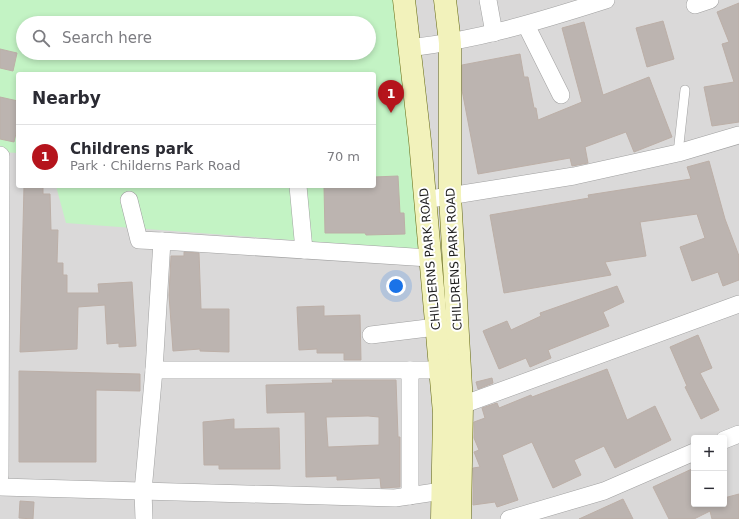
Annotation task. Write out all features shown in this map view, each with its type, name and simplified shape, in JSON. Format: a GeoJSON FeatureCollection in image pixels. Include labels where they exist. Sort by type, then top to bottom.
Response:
{"type":"FeatureCollection","features":[{"type":"Feature","properties":{"kind":"street","name":"CHILDERNS PARK ROAD"},"geometry":{"type":"LineString","coordinates":[[404,0],[444,413],[442,519]]}},
{"type":"Feature","properties":{"kind":"street","name":"CHILDRENS PARK ROAD"},"geometry":{"type":"LineString","coordinates":[[445,0],[450,43],[450,196],[462,405],[460,519]]}},
{"type":"Feature","properties":{"kind":"street"},"geometry":{"type":"LineString","coordinates":[[488,0],[494,33]]}},
{"type":"Feature","properties":{"kind":"street"},"geometry":{"type":"LineString","coordinates":[[409,48],[450,43],[494,33],[526,25],[606,0]]}},
{"type":"Feature","properties":{"kind":"street"},"geometry":{"type":"LineString","coordinates":[[526,25],[561,95]]}},
{"type":"Feature","properties":{"kind":"street"},"geometry":{"type":"LineString","coordinates":[[424,200],[574,176],[678,153],[739,135]]}},
{"type":"Feature","properties":{"kind":"street"},"geometry":{"type":"LineString","coordinates":[[0,155],[0,476]]}},
{"type":"Feature","properties":{"kind":"street"},"geometry":{"type":"LineString","coordinates":[[298,188],[304,250]]}},
{"type":"Feature","properties":{"kind":"street"},"geometry":{"type":"LineString","coordinates":[[129,200],[138,240],[429,258]]}},
{"type":"Feature","properties":{"kind":"street"},"geometry":{"type":"LineString","coordinates":[[144,519],[143,491],[154,370],[162,241]]}},
{"type":"Feature","properties":{"kind":"street"},"geometry":{"type":"LineString","coordinates":[[462,405],[739,304]]}},
{"type":"Feature","properties":{"kind":"street"},"geometry":{"type":"LineString","coordinates":[[371,335],[436,327]]}},
{"type":"Feature","properties":{"kind":"street"},"geometry":{"type":"LineString","coordinates":[[154,370],[440,370]]}},
{"type":"Feature","properties":{"kind":"street"},"geometry":{"type":"LineString","coordinates":[[410,370],[410,496]]}},
{"type":"Feature","properties":{"kind":"street"},"geometry":{"type":"LineString","coordinates":[[727,439],[739,434]]}},
{"type":"Feature","properties":{"kind":"street"},"geometry":{"type":"LineString","coordinates":[[509,519],[604,491],[691,453]]}},
{"type":"Feature","properties":{"kind":"street"},"geometry":{"type":"LineString","coordinates":[[0,487],[395,498],[442,491]]}},
{"type":"Feature","properties":{"kind":"lane"},"geometry":{"type":"LineString","coordinates":[[678,153],[685,90]]}},
{"type":"Feature","properties":{"kind":"shaded area"},"geometry":{"type":"Polygon","coordinates":[[[0,0],[739,0],[739,519],[0,519],[0,0]]]}},
{"type":"Feature","properties":{"kind":"green space"},"geometry":{"type":"Polygon","coordinates":[[[0,0],[394,0],[425,250],[66,223],[57,188],[376,188],[376,72],[16,72],[16,153],[0,152],[0,0]]]}},
{"type":"Feature","properties":{"kind":"building"},"geometry":{"type":"Polygon","coordinates":[[[739,3],[739,122],[712,126],[704,87],[734,82],[722,44],[729,42],[717,12],[739,3]]]}},
{"type":"Feature","properties":{"kind":"building"},"geometry":{"type":"Polygon","coordinates":[[[663,21],[674,59],[647,67],[636,28],[663,21]]]}},
{"type":"Feature","properties":{"kind":"building"},"geometry":{"type":"Polygon","coordinates":[[[584,22],[603,95],[649,77],[672,137],[634,152],[626,132],[585,147],[588,163],[572,166],[570,158],[478,174],[462,90],[462,65],[520,54],[524,77],[528,77],[538,120],[582,102],[562,28],[584,22]]]}},
{"type":"Feature","properties":{"kind":"building"},"geometry":{"type":"Polygon","coordinates":[[[0,49],[16,53],[13,71],[0,68],[0,49]]]}},
{"type":"Feature","properties":{"kind":"building"},"geometry":{"type":"Polygon","coordinates":[[[0,97],[16,101],[16,134],[14,142],[0,139],[0,97]]]}},
{"type":"Feature","properties":{"kind":"building"},"geometry":{"type":"Polygon","coordinates":[[[709,161],[725,219],[739,256],[739,280],[723,286],[718,272],[692,281],[680,247],[705,238],[697,214],[640,222],[646,256],[605,262],[611,275],[504,293],[490,215],[589,198],[588,195],[691,179],[687,167],[709,161]]]}},
{"type":"Feature","properties":{"kind":"building"},"geometry":{"type":"Polygon","coordinates":[[[398,176],[400,213],[404,213],[405,234],[366,235],[365,233],[325,233],[324,188],[376,188],[376,177],[398,176]]]}},
{"type":"Feature","properties":{"kind":"building"},"geometry":{"type":"Polygon","coordinates":[[[24,188],[43,188],[43,194],[50,194],[51,230],[58,230],[57,263],[63,263],[63,275],[67,275],[67,293],[99,293],[98,284],[132,282],[136,346],[119,347],[119,343],[107,344],[105,305],[78,307],[77,349],[20,352],[24,188]]]}},
{"type":"Feature","properties":{"kind":"building"},"geometry":{"type":"Polygon","coordinates":[[[184,252],[199,253],[201,309],[229,309],[229,352],[200,351],[200,349],[173,351],[169,295],[171,256],[184,256],[184,252]]]}},
{"type":"Feature","properties":{"kind":"building"},"geometry":{"type":"Polygon","coordinates":[[[617,286],[624,302],[603,312],[609,326],[548,350],[551,358],[530,367],[526,358],[499,369],[483,331],[507,321],[511,330],[541,316],[540,313],[617,286]]]}},
{"type":"Feature","properties":{"kind":"building"},"geometry":{"type":"Polygon","coordinates":[[[324,306],[324,316],[360,315],[361,360],[344,360],[344,353],[317,353],[317,349],[299,350],[297,307],[324,306]]]}},
{"type":"Feature","properties":{"kind":"building"},"geometry":{"type":"Polygon","coordinates":[[[698,335],[712,368],[700,373],[719,410],[701,419],[685,387],[687,386],[670,347],[698,335]]]}},
{"type":"Feature","properties":{"kind":"building"},"geometry":{"type":"Polygon","coordinates":[[[607,369],[627,420],[655,406],[671,440],[615,468],[604,446],[574,460],[581,475],[553,488],[532,442],[502,455],[518,500],[497,507],[495,502],[473,505],[473,468],[480,467],[474,452],[479,450],[474,438],[474,422],[485,418],[482,408],[497,403],[499,408],[531,395],[532,397],[607,369]]]}},
{"type":"Feature","properties":{"kind":"building"},"geometry":{"type":"Polygon","coordinates":[[[19,371],[140,374],[140,391],[96,390],[96,462],[19,462],[19,371]]]}},
{"type":"Feature","properties":{"kind":"building"},"geometry":{"type":"Polygon","coordinates":[[[492,378],[493,383],[478,389],[476,382],[492,378]]]}},
{"type":"Feature","properties":{"kind":"building"},"geometry":{"type":"Polygon","coordinates":[[[332,380],[396,380],[398,437],[400,437],[400,487],[381,488],[380,478],[337,480],[337,476],[306,477],[305,412],[267,413],[266,385],[333,383],[332,380]],[[326,417],[328,447],[379,445],[379,417],[326,417]]]}},
{"type":"Feature","properties":{"kind":"building"},"geometry":{"type":"Polygon","coordinates":[[[234,419],[234,429],[279,428],[280,469],[219,469],[219,465],[204,465],[203,422],[234,419]]]}},
{"type":"Feature","properties":{"kind":"building"},"geometry":{"type":"Polygon","coordinates":[[[691,469],[691,507],[727,507],[727,497],[739,494],[739,519],[712,519],[710,511],[694,519],[669,519],[653,487],[691,469]]]}},
{"type":"Feature","properties":{"kind":"building"},"geometry":{"type":"Polygon","coordinates":[[[623,499],[633,519],[579,519],[623,499]]]}},
{"type":"Feature","properties":{"kind":"building"},"geometry":{"type":"Polygon","coordinates":[[[20,501],[34,502],[33,519],[19,518],[20,501]]]}},
{"type":"Feature","properties":{"kind":"place","name":"Childrens park"},"geometry":{"type":"Point","coordinates":[391,113]}}]}
